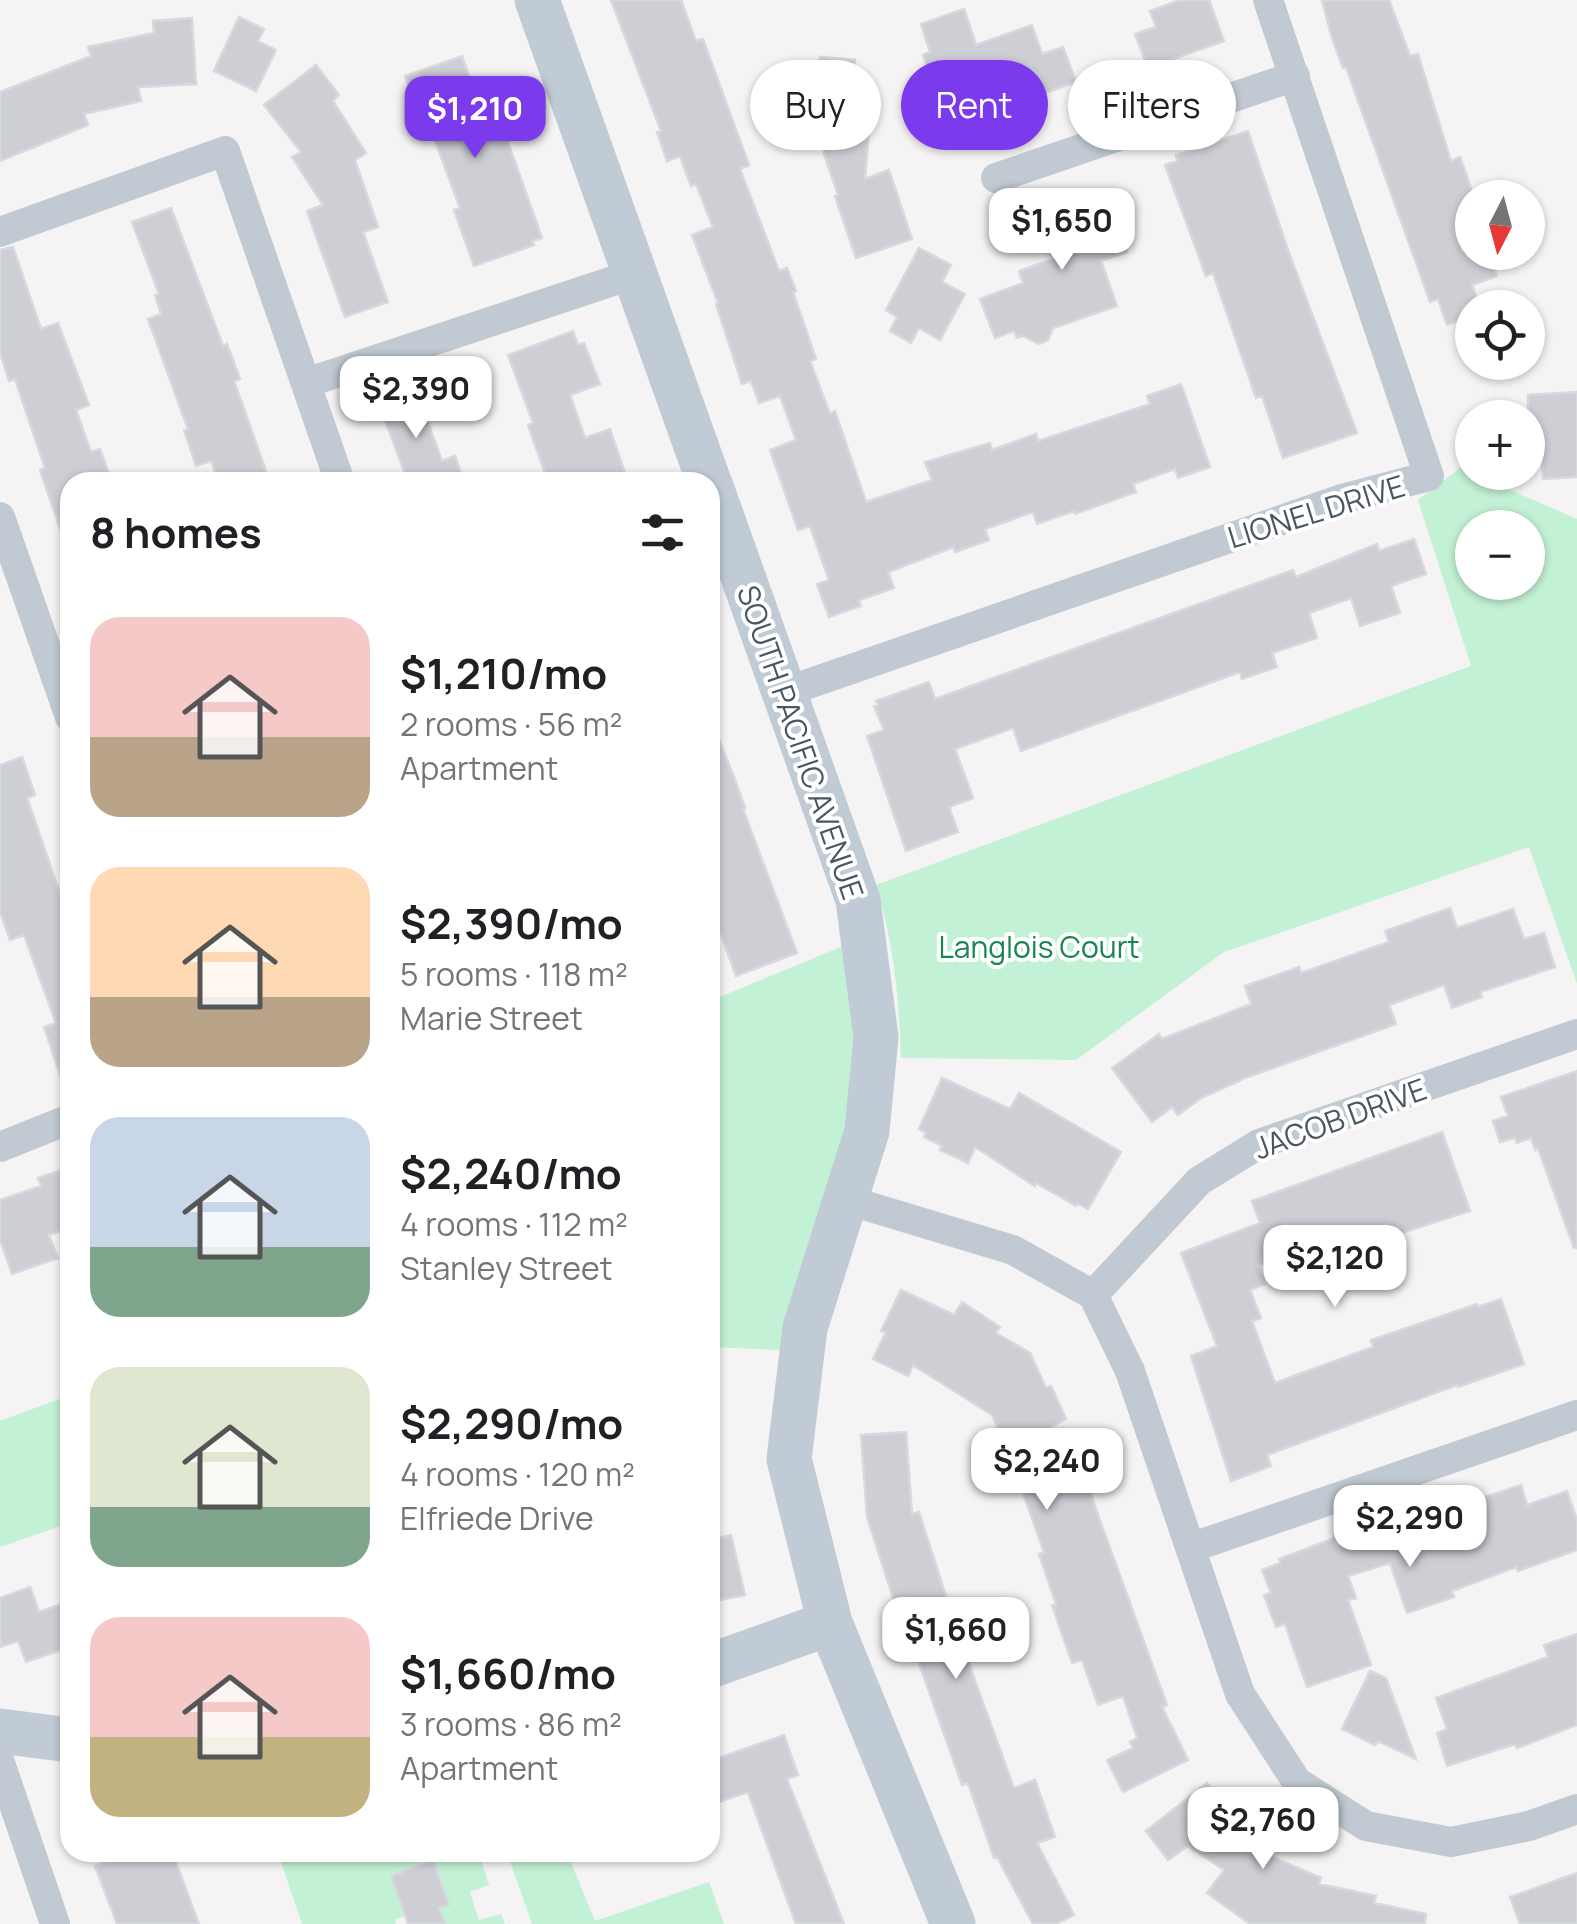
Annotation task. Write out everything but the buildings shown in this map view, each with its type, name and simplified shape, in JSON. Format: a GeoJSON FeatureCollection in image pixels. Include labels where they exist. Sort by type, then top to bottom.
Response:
{"type":"FeatureCollection","features":[{"type":"Feature","properties":{"kind":"street","name":"SOUTH PACIFIC AVENUE"},"geometry":{"type":"LineString","coordinates":[[536,0],[706,472]]}},
{"type":"Feature","properties":{"kind":"street","name":"LIONEL DRIVE"},"geometry":{"type":"LineString","coordinates":[[785,692],[1342,499],[1429,476],[1268,0]]}},
{"type":"Feature","properties":{"kind":"street"},"geometry":{"type":"LineString","coordinates":[[996,178],[1295,76]]}},
{"type":"Feature","properties":{"kind":"street"},"geometry":{"type":"LineString","coordinates":[[0,232],[226,151],[337,472]]}},
{"type":"Feature","properties":{"kind":"street"},"geometry":{"type":"LineString","coordinates":[[306,383],[634,274]]}},
{"type":"Feature","properties":{"kind":"street","name":"SOUTH PACIFIC AVENUE"},"geometry":{"type":"LineString","coordinates":[[720,512],[858,900],[876,1037],[867,1131],[805,1328],[789,1459],[830,1623],[953,1924]]}},
{"type":"Feature","properties":{"kind":"street"},"geometry":{"type":"LineString","coordinates":[[0,517],[60,688]]}},
{"type":"Feature","properties":{"kind":"street","name":"JACOB DRIVE"},"geometry":{"type":"LineString","coordinates":[[1093,1296],[1200,1181],[1259,1144],[1577,1034]]}},
{"type":"Feature","properties":{"kind":"street"},"geometry":{"type":"LineString","coordinates":[[0,1147],[60,1123]]}},
{"type":"Feature","properties":{"kind":"street"},"geometry":{"type":"LineString","coordinates":[[848,1200],[1013,1250],[1093,1296],[1130,1371],[1240,1694],[1297,1782],[1366,1826],[1451,1842],[1528,1826],[1577,1809]]}},
{"type":"Feature","properties":{"kind":"street"},"geometry":{"type":"LineString","coordinates":[[1190,1548],[1577,1415]]}},
{"type":"Feature","properties":{"kind":"street"},"geometry":{"type":"LineString","coordinates":[[720,1662],[830,1623]]}},
{"type":"Feature","properties":{"kind":"street"},"geometry":{"type":"LineString","coordinates":[[0,1731],[60,1739]]}},
{"type":"Feature","properties":{"kind":"street"},"geometry":{"type":"LineString","coordinates":[[0,1763],[54,1924]]}},
{"type":"Feature","properties":{"kind":"green space","name":"Langlois Court"},"geometry":{"type":"Polygon","coordinates":[[[1455,472],[1455,490],[1510,490],[1577,519],[1577,984],[1529,847],[1224,952],[1076,1060],[901,1058],[895,971],[876,885],[1471,666],[1418,500],[1455,472]]]}},
{"type":"Feature","properties":{"kind":"green space","name":"Langlois Court"},"geometry":{"type":"Polygon","coordinates":[[[848,944],[858,1014],[854,1100],[782,1350],[720,1347],[720,997],[848,944]]]}},
{"type":"Feature","properties":{"kind":"green space"},"geometry":{"type":"Polygon","coordinates":[[[60,1399],[60,1526],[0,1547],[0,1421],[60,1399]]]}},
{"type":"Feature","properties":{"kind":"green space"},"geometry":{"type":"Polygon","coordinates":[[[281,1862],[430,1862],[391,1876],[405,1916],[395,1919],[396,1924],[302,1924],[281,1862]]]}},
{"type":"Feature","properties":{"kind":"green space"},"geometry":{"type":"Polygon","coordinates":[[[433,1862],[482,1862],[489,1885],[470,1892],[479,1920],[501,1914],[505,1924],[445,1924],[439,1908],[449,1904],[433,1862]]]}},
{"type":"Feature","properties":{"kind":"green space"},"geometry":{"type":"Polygon","coordinates":[[[510,1862],[571,1862],[595,1921],[709,1882],[724,1924],[532,1924],[510,1862]]]}}]}
